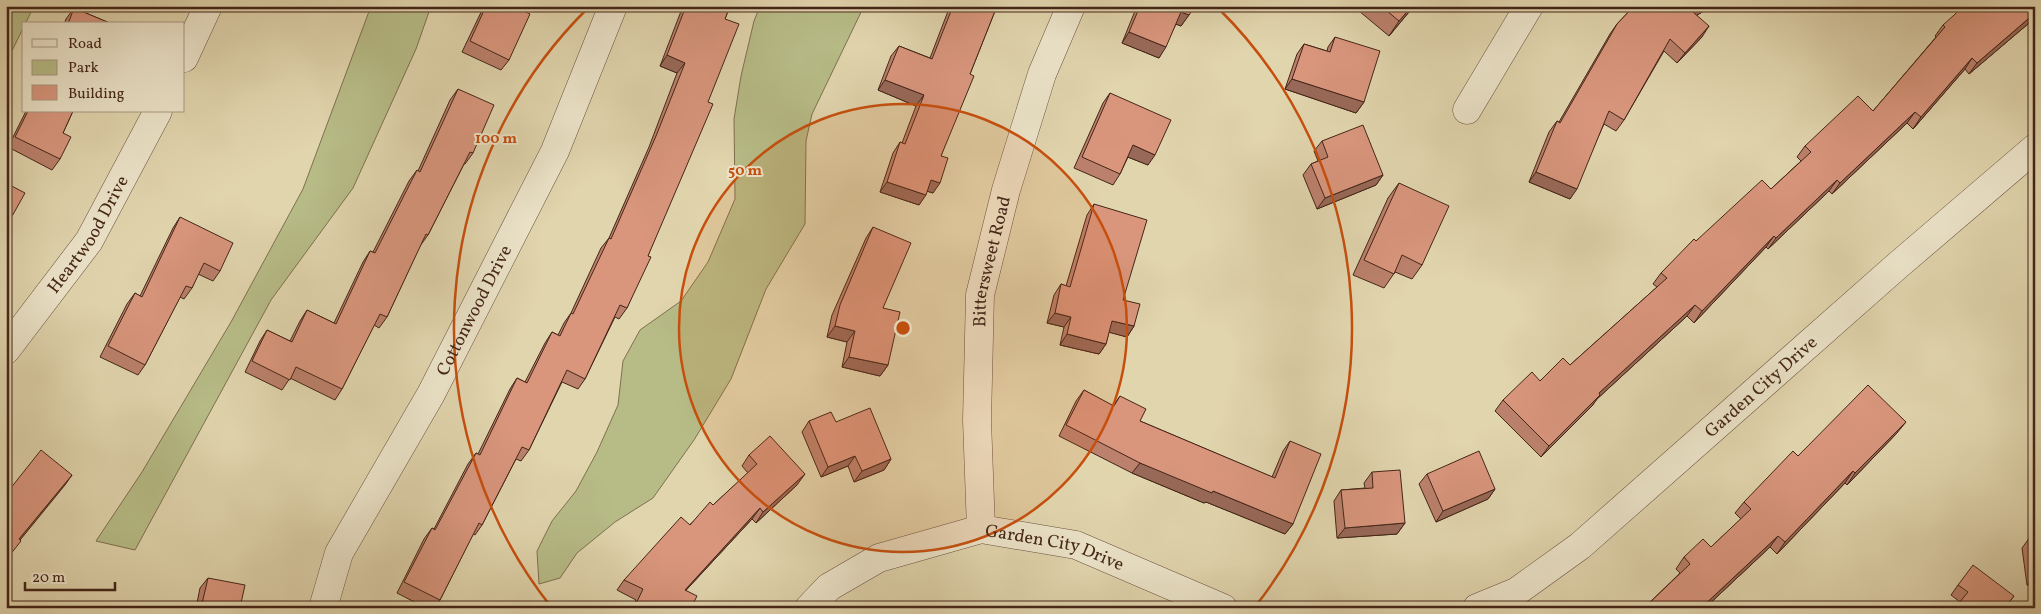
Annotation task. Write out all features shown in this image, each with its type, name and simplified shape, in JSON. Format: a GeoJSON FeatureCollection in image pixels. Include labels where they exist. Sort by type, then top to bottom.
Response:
{"type":"FeatureCollection","features":[{"type":"Feature","properties":{"kind":"street"},"geometry":{"type":"LineString","coordinates":[[185,56],[208,6]]}},
{"type":"Feature","properties":{"kind":"street","name":"Cottonwood Drive"},"geometry":{"type":"LineString","coordinates":[[323,608],[339,553],[431,394],[555,151],[613,6]]}},
{"type":"Feature","properties":{"kind":"street","name":"Bittersweet Road"},"geometry":{"type":"LineString","coordinates":[[981,529],[977,420],[980,296],[1006,190],[1036,92],[1071,6]]}},
{"type":"Feature","properties":{"kind":"street"},"geometry":{"type":"LineString","coordinates":[[1467,110],[1529,6]]}},
{"type":"Feature","properties":{"kind":"street","name":"Heartwood Drive"},"geometry":{"type":"LineString","coordinates":[[6,350],[90,241],[157,112]]}},
{"type":"Feature","properties":{"kind":"street","name":"Garden City Drive"},"geometry":{"type":"LineString","coordinates":[[1477,608],[1516,592],[1580,546],[1897,266],[2035,148]]}},
{"type":"Feature","properties":{"kind":"street","name":"Garden City Drive"},"geometry":{"type":"LineString","coordinates":[[809,608],[829,587],[879,558],[981,529],[1076,545],[1222,608]]}},
{"type":"Feature","properties":{"kind":"green space"},"geometry":{"type":"Polygon","coordinates":[[[6,6],[34,6],[26,22],[22,22],[22,30],[6,63],[6,6]]]}},
{"type":"Feature","properties":{"kind":"green space"},"geometry":{"type":"Polygon","coordinates":[[[371,6],[431,6],[416,49],[353,188],[271,300],[135,550],[96,541],[142,472],[231,322],[303,189],[371,6]]]}},
{"type":"Feature","properties":{"kind":"green space"},"geometry":{"type":"Polygon","coordinates":[[[760,6],[864,6],[812,114],[806,141],[805,224],[766,289],[731,379],[694,440],[653,498],[615,522],[577,553],[560,578],[539,584],[537,551],[552,521],[576,491],[597,452],[618,405],[623,361],[640,330],[681,301],[708,262],[735,199],[734,119],[741,76],[754,21],[760,6]]]}},
{"type":"Feature","properties":{"kind":"building"},"geometry":{"type":"Polygon","coordinates":[[[486,6],[514,6],[530,14],[509,60],[470,41],[486,6]]]}},
{"type":"Feature","properties":{"kind":"building"},"geometry":{"type":"Polygon","coordinates":[[[686,6],[730,6],[725,19],[739,24],[708,102],[713,104],[648,256],[651,257],[627,308],[620,305],[585,379],[567,370],[529,450],[522,447],[482,525],[479,523],[440,600],[404,582],[432,528],[435,530],[476,453],[480,455],[517,378],[527,383],[552,332],[560,336],[571,313],[573,314],[609,238],[611,239],[656,136],[685,63],[667,55],[686,6]]]}},
{"type":"Feature","properties":{"kind":"building"},"geometry":{"type":"Polygon","coordinates":[[[953,6],[997,6],[970,74],[974,76],[941,156],[948,158],[940,183],[931,180],[926,195],[887,182],[900,142],[905,144],[924,95],[885,80],[899,46],[932,59],[953,6]]]}},
{"type":"Feature","properties":{"kind":"building"},"geometry":{"type":"Polygon","coordinates":[[[1140,6],[1195,6],[1189,15],[1181,12],[1166,47],[1129,32],[1140,6]]]}},
{"type":"Feature","properties":{"kind":"building"},"geometry":{"type":"Polygon","coordinates":[[[1381,6],[1412,6],[1399,21],[1381,6]]]}},
{"type":"Feature","properties":{"kind":"building"},"geometry":{"type":"Polygon","coordinates":[[[1634,6],[1702,6],[1693,12],[1709,26],[1685,53],[1670,39],[1624,120],[1609,111],[1577,189],[1536,172],[1557,121],[1560,123],[1617,24],[1634,6]]]}},
{"type":"Feature","properties":{"kind":"building"},"geometry":{"type":"Polygon","coordinates":[[[1964,6],[2035,6],[2035,13],[1977,63],[1972,58],[1921,117],[1915,112],[1840,183],[1837,180],[1776,238],[1774,236],[1702,311],[1695,305],[1599,393],[1600,395],[1549,446],[1503,400],[1532,372],[1540,381],[1563,358],[1570,365],[1667,278],[1661,273],[1694,239],[1696,241],[1762,180],[1771,189],[1811,152],[1805,146],[1858,96],[1873,111],[1945,27],[1943,25],[1964,6]]]}},
{"type":"Feature","properties":{"kind":"building"},"geometry":{"type":"Polygon","coordinates":[[[74,8],[107,22],[69,22],[74,8]]]}},
{"type":"Feature","properties":{"kind":"building"},"geometry":{"type":"Polygon","coordinates":[[[1335,37],[1380,51],[1364,102],[1292,79],[1304,44],[1330,52],[1335,37]]]}},
{"type":"Feature","properties":{"kind":"building"},"geometry":{"type":"Polygon","coordinates":[[[458,89],[494,105],[473,153],[470,152],[428,235],[426,234],[387,317],[380,314],[342,389],[296,367],[290,380],[252,361],[267,330],[292,342],[307,310],[336,324],[370,251],[375,253],[417,170],[420,172],[458,89]]]}},
{"type":"Feature","properties":{"kind":"building"},"geometry":{"type":"Polygon","coordinates":[[[1110,93],[1171,120],[1155,155],[1133,145],[1120,174],[1082,157],[1110,93]]]}},
{"type":"Feature","properties":{"kind":"building"},"geometry":{"type":"Polygon","coordinates":[[[28,112],[73,112],[63,133],[71,137],[60,159],[15,137],[28,112]]]}},
{"type":"Feature","properties":{"kind":"building"},"geometry":{"type":"Polygon","coordinates":[[[1363,125],[1383,175],[1325,198],[1311,164],[1328,157],[1322,141],[1363,125]]]}},
{"type":"Feature","properties":{"kind":"building"},"geometry":{"type":"Polygon","coordinates":[[[6,183],[25,193],[6,227],[6,183]]]}},
{"type":"Feature","properties":{"kind":"building"},"geometry":{"type":"Polygon","coordinates":[[[1399,183],[1449,206],[1422,265],[1402,255],[1394,274],[1364,260],[1399,183]]]}},
{"type":"Feature","properties":{"kind":"building"},"geometry":{"type":"Polygon","coordinates":[[[1094,204],[1147,220],[1123,300],[1140,304],[1134,326],[1112,321],[1106,344],[1067,334],[1071,317],[1055,313],[1061,284],[1070,287],[1094,204]]]}},
{"type":"Feature","properties":{"kind":"building"},"geometry":{"type":"Polygon","coordinates":[[[180,217],[233,243],[220,271],[204,263],[192,288],[186,286],[145,365],[108,346],[135,293],[142,297],[180,217]]]}},
{"type":"Feature","properties":{"kind":"building"},"geometry":{"type":"Polygon","coordinates":[[[873,227],[911,243],[883,308],[900,312],[888,365],[849,357],[855,331],[835,326],[840,305],[873,227]]]}},
{"type":"Feature","properties":{"kind":"building"},"geometry":{"type":"Polygon","coordinates":[[[1868,385],[1906,422],[1855,473],[1853,471],[1785,542],[1778,536],[1701,608],[1644,608],[1690,564],[1684,557],[1703,539],[1711,547],[1751,509],[1744,502],[1793,451],[1798,456],[1868,385]]]}},
{"type":"Feature","properties":{"kind":"building"},"geometry":{"type":"Polygon","coordinates":[[[1084,390],[1114,406],[1120,396],[1146,409],[1140,421],[1275,478],[1290,441],[1321,454],[1293,524],[1140,463],[1066,425],[1084,390]]]}},
{"type":"Feature","properties":{"kind":"building"},"geometry":{"type":"Polygon","coordinates":[[[870,408],[891,459],[862,471],[855,456],[828,467],[809,421],[831,412],[836,422],[870,408]]]}},
{"type":"Feature","properties":{"kind":"building"},"geometry":{"type":"Polygon","coordinates":[[[770,436],[805,474],[763,512],[760,508],[685,590],[697,596],[691,608],[634,608],[643,589],[624,580],[681,517],[690,525],[710,502],[713,505],[757,464],[749,455],[770,436]]]}},
{"type":"Feature","properties":{"kind":"building"},"geometry":{"type":"Polygon","coordinates":[[[41,450],[72,475],[19,539],[21,541],[6,560],[6,494],[41,450]]]}},
{"type":"Feature","properties":{"kind":"building"},"geometry":{"type":"Polygon","coordinates":[[[1479,451],[1495,489],[1443,511],[1427,474],[1479,451]]]}},
{"type":"Feature","properties":{"kind":"building"},"geometry":{"type":"Polygon","coordinates":[[[1400,470],[1405,523],[1345,528],[1341,490],[1373,488],[1372,472],[1400,470]]]}},
{"type":"Feature","properties":{"kind":"building"},"geometry":{"type":"Polygon","coordinates":[[[2030,537],[2035,537],[2035,575],[2034,575],[2030,537]]]}},
{"type":"Feature","properties":{"kind":"building"},"geometry":{"type":"Polygon","coordinates":[[[1973,565],[2014,596],[2004,608],[1955,608],[1968,592],[1958,585],[1973,565]]]}},
{"type":"Feature","properties":{"kind":"building"},"geometry":{"type":"Polygon","coordinates":[[[208,578],[245,585],[240,608],[201,608],[208,578]]]}}]}
